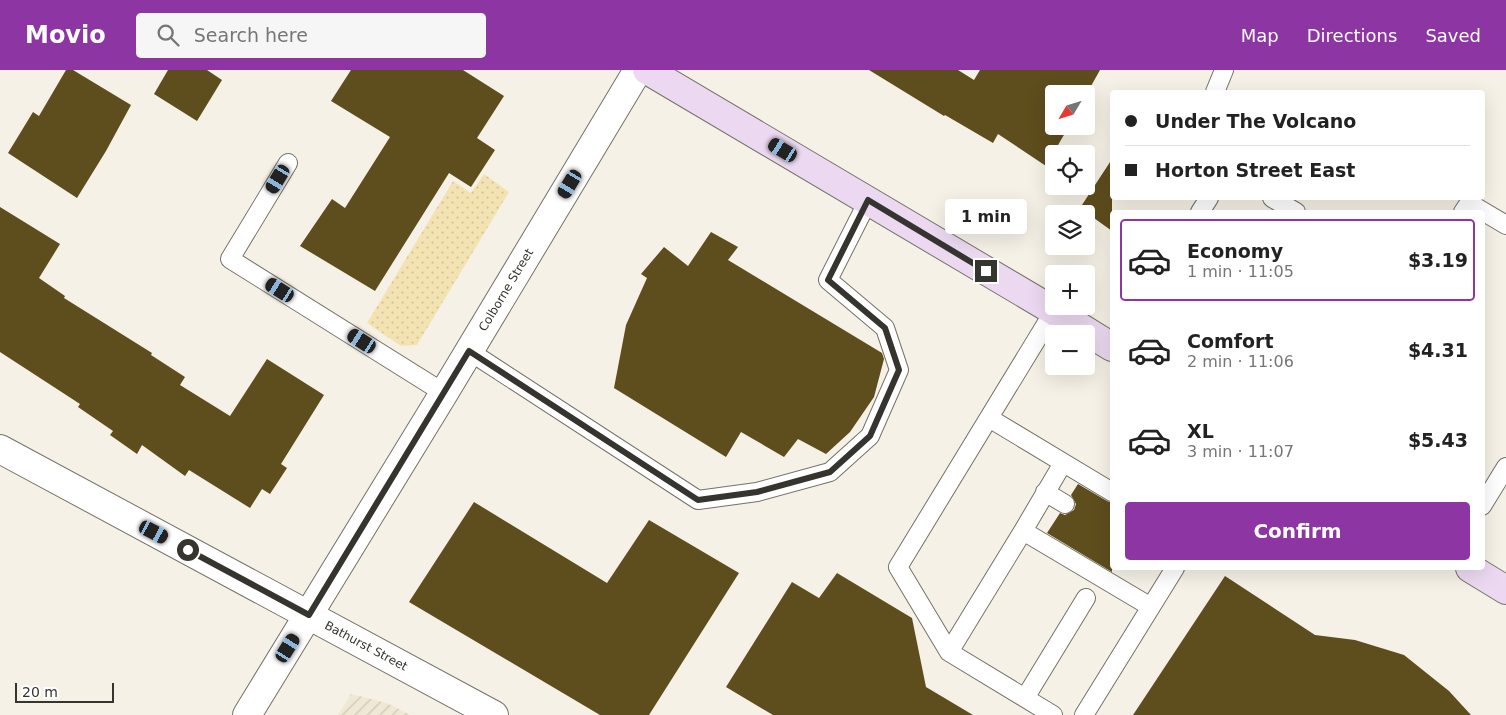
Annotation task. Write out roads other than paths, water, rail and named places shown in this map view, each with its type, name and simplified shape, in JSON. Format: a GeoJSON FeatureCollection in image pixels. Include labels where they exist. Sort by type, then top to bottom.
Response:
{"type":"FeatureCollection","features":[{"type":"Feature","properties":{"kind":"main road"},"geometry":{"type":"LineString","coordinates":[[648,70],[1045,306]]}},
{"type":"Feature","properties":{"kind":"main road"},"geometry":{"type":"LineString","coordinates":[[1060,315],[1110,346]]}},
{"type":"Feature","properties":{"kind":"main road"},"geometry":{"type":"LineString","coordinates":[[1473,570],[1506,590]]}},
{"type":"Feature","properties":{"kind":"street","name":"Colborne Street"},"geometry":{"type":"LineString","coordinates":[[247,715],[444,393],[638,70]]}},
{"type":"Feature","properties":{"kind":"street","name":"Bathurst Street"},"geometry":{"type":"LineString","coordinates":[[0,449],[494,715]]}},
{"type":"Feature","properties":{"kind":"lane"},"geometry":{"type":"LineString","coordinates":[[1216,90],[1224,70]]}},
{"type":"Feature","properties":{"kind":"lane"},"geometry":{"type":"LineString","coordinates":[[288,163],[230,259],[444,393]]}},
{"type":"Feature","properties":{"kind":"lane"},"geometry":{"type":"LineString","coordinates":[[469,351],[698,500],[757,492],[830,472],[870,436],[899,370],[885,328],[828,280],[868,200]]}},
{"type":"Feature","properties":{"kind":"lane"},"geometry":{"type":"LineString","coordinates":[[1275,200],[1293,210]]}},
{"type":"Feature","properties":{"kind":"lane"},"geometry":{"type":"LineString","coordinates":[[1464,210],[1469,203],[1481,210]]}},
{"type":"Feature","properties":{"kind":"lane"},"geometry":{"type":"LineString","coordinates":[[1485,213],[1506,225]]}},
{"type":"Feature","properties":{"kind":"lane"},"geometry":{"type":"LineString","coordinates":[[1052,315],[898,567],[949,652],[1053,715]]}},
{"type":"Feature","properties":{"kind":"lane"},"geometry":{"type":"LineString","coordinates":[[989,418],[1110,491]]}},
{"type":"Feature","properties":{"kind":"lane"},"geometry":{"type":"LineString","coordinates":[[949,652],[1063,462]]}},
{"type":"Feature","properties":{"kind":"lane"},"geometry":{"type":"LineString","coordinates":[[1485,503],[1500,490],[1506,467]]}},
{"type":"Feature","properties":{"kind":"lane"},"geometry":{"type":"LineString","coordinates":[[1045,492],[1065,504]]}},
{"type":"Feature","properties":{"kind":"lane"},"geometry":{"type":"LineString","coordinates":[[1022,531],[1151,607]]}},
{"type":"Feature","properties":{"kind":"lane"},"geometry":{"type":"LineString","coordinates":[[1084,715],[1174,570]]}},
{"type":"Feature","properties":{"kind":"lane"},"geometry":{"type":"LineString","coordinates":[[1025,698],[1086,598]]}}]}
